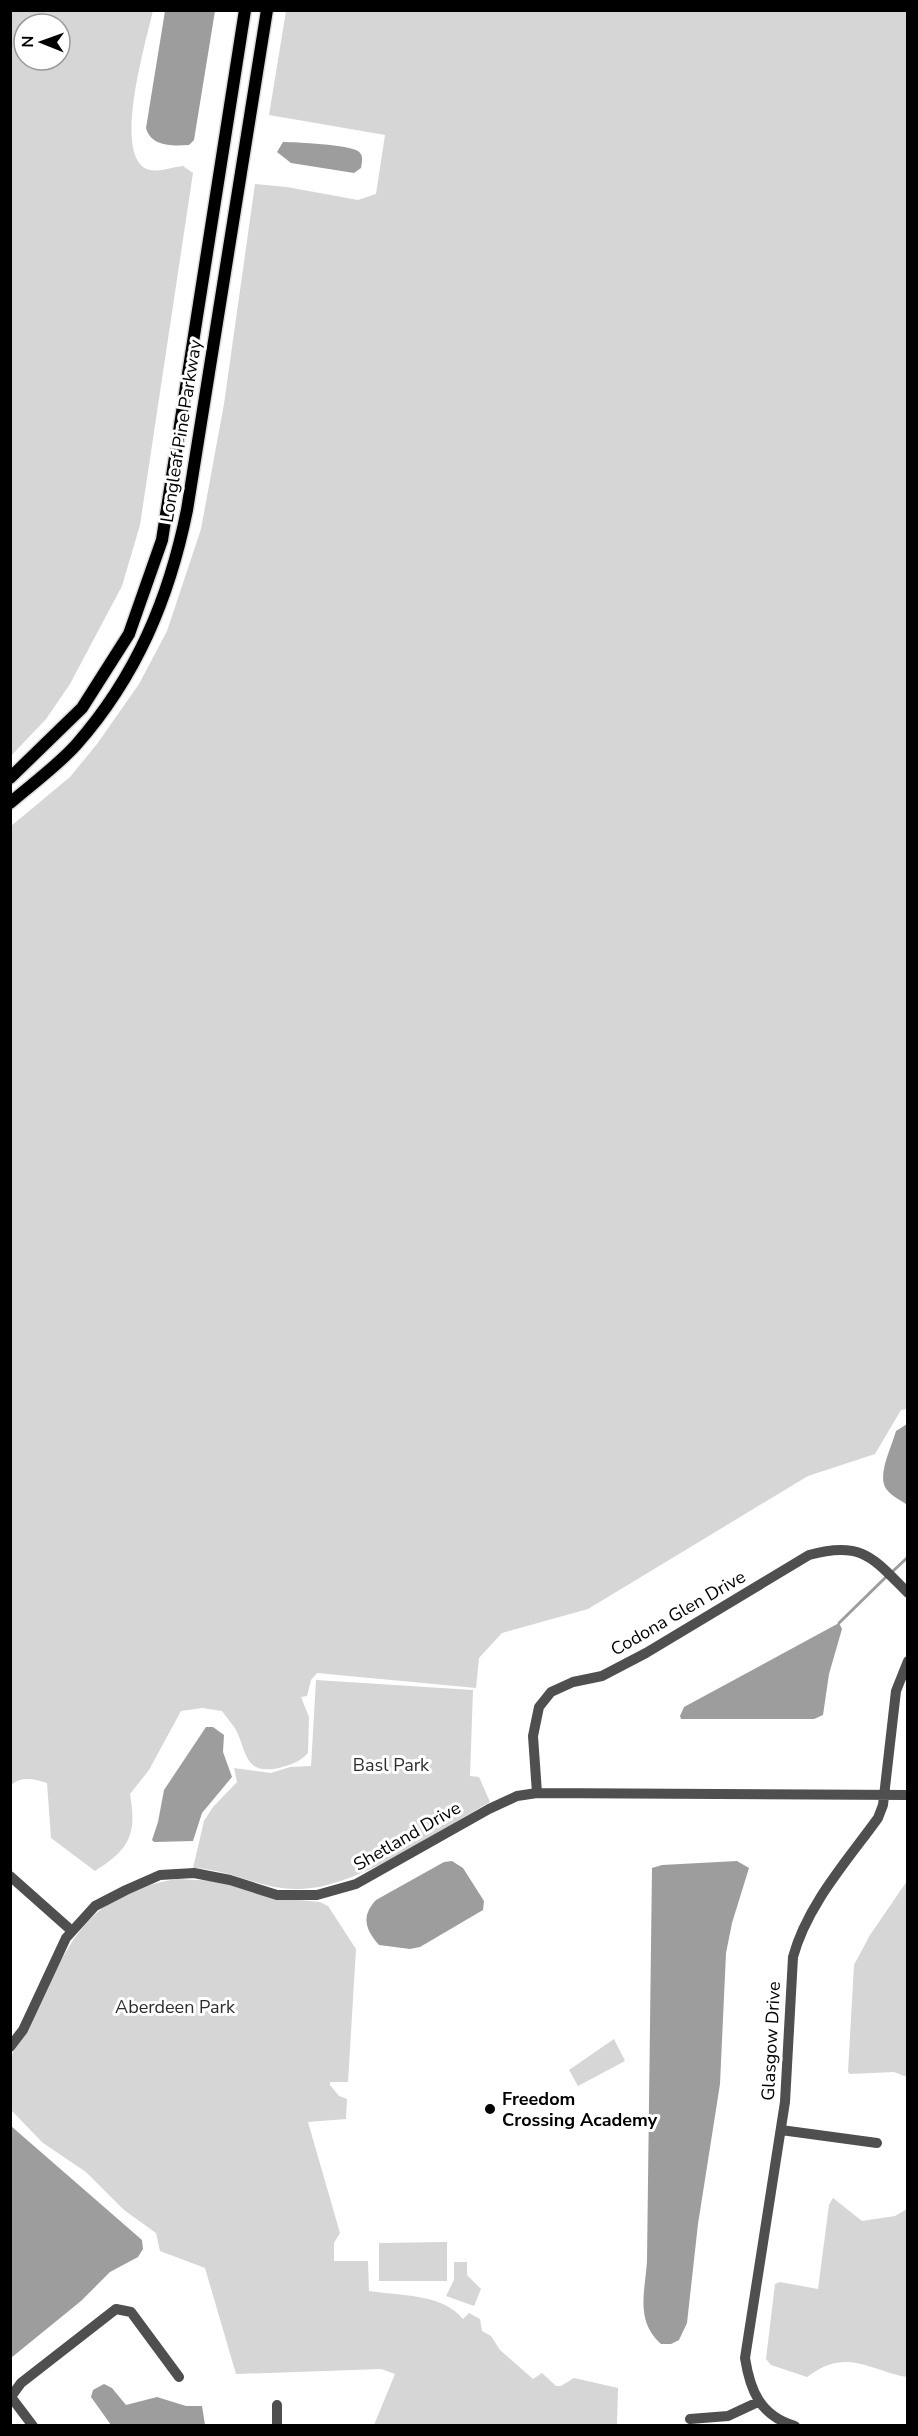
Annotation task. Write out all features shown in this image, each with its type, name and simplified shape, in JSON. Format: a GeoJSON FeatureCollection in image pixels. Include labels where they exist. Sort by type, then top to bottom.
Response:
{"type":"FeatureCollection","features":[{"type":"Feature","properties":{"kind":"main road","name":"Longleaf Pine Parkway"},"geometry":{"type":"LineString","coordinates":[[10,778],[82,708],[129,634],[162,540],[245,10]]}},
{"type":"Feature","properties":{"kind":"main road","name":"Longleaf Pine Parkway"},"geometry":{"type":"LineString","coordinates":[[10,803],[75,746],[111,702],[148,640],[168,589],[186,510],[267,10]]}},
{"type":"Feature","properties":{"kind":"street","name":"Codona Glen Drive"},"geometry":{"type":"LineString","coordinates":[[537,1793],[533,1736],[539,1707],[551,1692],[573,1682],[602,1676],[646,1653],[809,1555],[830,1549],[851,1549],[874,1559],[908,1593]]}},
{"type":"Feature","properties":{"kind":"street","name":"Glasgow Drive"},"geometry":{"type":"LineString","coordinates":[[759,2402],[748,2379],[745,2358],[781,2130],[792,1968],[799,1934],[811,1911],[878,1818],[884,1794],[896,1691],[908,1661]]}},
{"type":"Feature","properties":{"kind":"street","name":"Shetland Drive"},"geometry":{"type":"LineString","coordinates":[[10,2047],[23,2030],[66,1938],[72,1931],[95,1906],[160,1875],[194,1873],[230,1880],[277,1895],[316,1895],[356,1884],[489,1809],[517,1797],[537,1793],[908,1795]]}},
{"type":"Feature","properties":{"kind":"street"},"geometry":{"type":"LineString","coordinates":[[10,1875],[72,1931]]}},
{"type":"Feature","properties":{"kind":"street"},"geometry":{"type":"LineString","coordinates":[[781,2130],[877,2143]]}},
{"type":"Feature","properties":{"kind":"street"},"geometry":{"type":"LineString","coordinates":[[33,2426],[11,2398],[21,2383],[116,2309],[130,2312],[179,2377]]}},
{"type":"Feature","properties":{"kind":"street"},"geometry":{"type":"LineString","coordinates":[[690,2419],[728,2416],[759,2402],[765,2410],[795,2426]]}},
{"type":"Feature","properties":{"kind":"street"},"geometry":{"type":"LineString","coordinates":[[277,2406],[278,2426]]}},
{"type":"Feature","properties":{"kind":"green space"},"geometry":{"type":"Polygon","coordinates":[[[11,10],[153,11],[139,68],[132,116],[135,155],[143,167],[148,169],[158,170],[183,166],[193,173],[140,525],[122,586],[70,684],[46,719],[11,756],[11,10]]]}},
{"type":"Feature","properties":{"kind":"green space"},"geometry":{"type":"Polygon","coordinates":[[[286,11],[907,11],[907,1409],[901,1410],[875,1454],[808,1476],[588,1609],[502,1633],[479,1658],[476,1688],[317,1673],[311,1680],[307,1696],[301,1697],[309,1717],[308,1753],[291,1764],[268,1769],[259,1768],[248,1760],[236,1730],[222,1711],[202,1708],[181,1711],[149,1770],[130,1794],[132,1820],[128,1839],[116,1855],[95,1871],[51,1838],[47,1783],[24,1779],[11,1785],[11,826],[70,777],[97,744],[139,684],[167,631],[201,529],[224,404],[255,184],[287,187],[358,200],[376,194],[385,135],[269,115],[286,11]]]}},
{"type":"Feature","properties":{"kind":"green space","name":"Basl Park"},"geometry":{"type":"Polygon","coordinates":[[[316,1680],[473,1690],[470,1776],[479,1777],[490,1802],[369,1870],[319,1887],[283,1888],[206,1869],[193,1868],[204,1821],[213,1807],[237,1782],[234,1768],[271,1773],[290,1767],[311,1766],[316,1680]]]}},
{"type":"Feature","properties":{"kind":"green space","name":"Aberdeen Park"},"geometry":{"type":"Polygon","coordinates":[[[178,1879],[217,1881],[269,1897],[320,1902],[328,1906],[356,1949],[348,2082],[330,2082],[339,2096],[347,2099],[346,2119],[308,2122],[340,2233],[334,2243],[334,2261],[368,2261],[369,2291],[432,2300],[444,2304],[463,2319],[469,2313],[480,2319],[482,2331],[491,2336],[500,2350],[533,2379],[542,2373],[556,2386],[561,2386],[574,2378],[618,2388],[617,2425],[374,2425],[395,2374],[381,2369],[236,2374],[205,2268],[160,2251],[156,2233],[124,2210],[86,2172],[43,2143],[11,2110],[12,2054],[73,1941],[87,1922],[104,1907],[124,1895],[148,1885],[178,1879]]]}},
{"type":"Feature","properties":{"kind":"green space"},"geometry":{"type":"Polygon","coordinates":[[[907,1881],[907,2077],[894,2072],[850,2074],[848,2072],[854,1965],[870,1935],[907,1881]]]}},
{"type":"Feature","properties":{"kind":"green space"},"geometry":{"type":"Polygon","coordinates":[[[614,2039],[625,2061],[578,2086],[569,2070],[614,2039]]]}},
{"type":"Feature","properties":{"kind":"green space"},"geometry":{"type":"Polygon","coordinates":[[[833,2198],[862,2221],[895,2216],[907,2209],[907,2377],[846,2362],[834,2363],[821,2368],[807,2377],[771,2365],[766,2359],[775,2284],[780,2282],[818,2289],[829,2205],[833,2198]]]}},
{"type":"Feature","properties":{"kind":"green space"},"geometry":{"type":"Polygon","coordinates":[[[447,2242],[447,2281],[379,2281],[379,2243],[447,2242]]]}},
{"type":"Feature","properties":{"kind":"green space"},"geometry":{"type":"Polygon","coordinates":[[[454,2262],[467,2262],[467,2275],[481,2289],[474,2306],[446,2296],[454,2280],[454,2262]]]}},
{"type":"Feature","properties":{"kind":"shaded area"},"geometry":{"type":"Polygon","coordinates":[[[165,11],[215,11],[194,140],[189,145],[163,144],[153,139],[146,128],[165,11]]]}},
{"type":"Feature","properties":{"kind":"shaded area"},"geometry":{"type":"Polygon","coordinates":[[[283,142],[322,144],[353,149],[361,154],[361,168],[354,173],[291,163],[277,152],[283,142]]]}},
{"type":"Feature","properties":{"kind":"shaded area"},"geometry":{"type":"Polygon","coordinates":[[[907,1424],[907,1505],[887,1490],[883,1474],[896,1431],[907,1424]]]}},
{"type":"Feature","properties":{"kind":"shaded area"},"geometry":{"type":"Polygon","coordinates":[[[839,1623],[842,1629],[829,1674],[823,1715],[814,1719],[681,1719],[684,1707],[839,1623]]]}},
{"type":"Feature","properties":{"kind":"shaded area"},"geometry":{"type":"Polygon","coordinates":[[[206,1727],[213,1727],[224,1735],[223,1752],[232,1777],[202,1813],[193,1841],[154,1842],[152,1840],[164,1790],[206,1727]]]}},
{"type":"Feature","properties":{"kind":"shaded area"},"geometry":{"type":"Polygon","coordinates":[[[452,1861],[463,1868],[484,1901],[483,1910],[420,1947],[410,1949],[379,1945],[368,1928],[367,1922],[368,1912],[376,1900],[444,1862],[452,1861]]]}},
{"type":"Feature","properties":{"kind":"shaded area"},"geometry":{"type":"Polygon","coordinates":[[[737,1861],[749,1868],[732,1923],[726,1953],[720,2084],[698,2224],[687,2323],[679,2340],[671,2344],[661,2344],[648,2326],[644,2306],[647,2261],[652,1868],[662,1865],[737,1861]]]}},
{"type":"Feature","properties":{"kind":"shaded area"},"geometry":{"type":"Polygon","coordinates":[[[11,2126],[142,2240],[143,2249],[138,2257],[110,2272],[81,2301],[11,2358],[11,2126]]]}},
{"type":"Feature","properties":{"kind":"shaded area"},"geometry":{"type":"Polygon","coordinates":[[[104,2384],[112,2388],[126,2405],[157,2397],[186,2406],[202,2406],[205,2425],[111,2425],[91,2397],[93,2390],[104,2384]]]}},
{"type":"Feature","properties":{"kind":"waterway"},"geometry":{"type":"LineString","coordinates":[[892,1572],[908,1557]]}},
{"type":"Feature","properties":{"kind":"waterway"},"geometry":{"type":"LineString","coordinates":[[839,1623],[887,1576]]}},
{"type":"Feature","properties":{"kind":"place","name":"Freedom Crossing Academy"},"geometry":{"type":"Point","coordinates":[490,2109]}}]}
